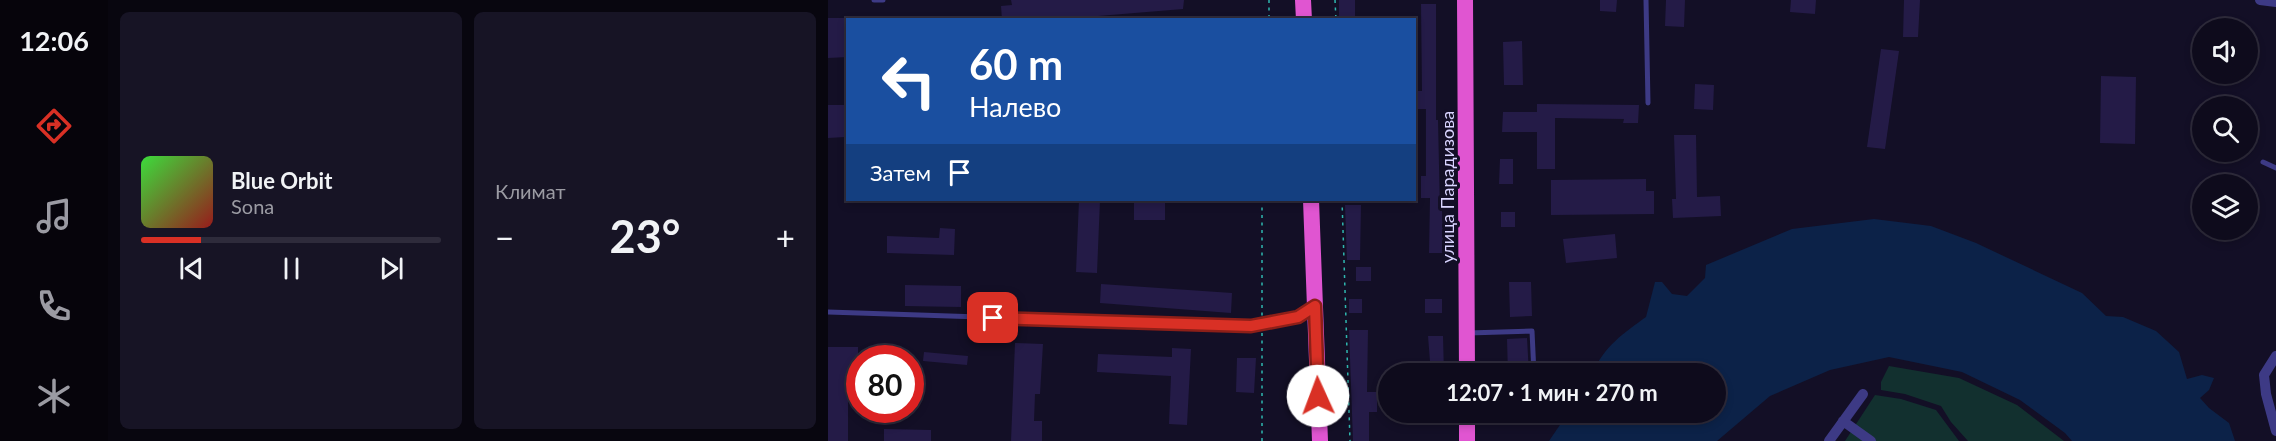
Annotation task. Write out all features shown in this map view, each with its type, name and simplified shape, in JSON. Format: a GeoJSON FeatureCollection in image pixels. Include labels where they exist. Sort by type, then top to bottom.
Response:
{"type":"FeatureCollection","features":[{"type":"Feature","properties":{"kind":"highway"},"geometry":{"type":"LineString","coordinates":[[1303,0],[1304,18]]}},
{"type":"Feature","properties":{"kind":"highway","name":"улица Парадизова"},"geometry":{"type":"LineString","coordinates":[[1466,0],[1467,363]]}},
{"type":"Feature","properties":{"kind":"highway"},"geometry":{"type":"LineString","coordinates":[[1311,201],[1320,441]]}},
{"type":"Feature","properties":{"kind":"highway"},"geometry":{"type":"LineString","coordinates":[[1467,423],[1467,441]]}},
{"type":"Feature","properties":{"kind":"street"},"geometry":{"type":"LineString","coordinates":[[2260,0],[2274,1]]}},
{"type":"Feature","properties":{"kind":"street"},"geometry":{"type":"LineString","coordinates":[[2276,356],[2264,375],[2265,394],[2276,431]]}},
{"type":"Feature","properties":{"kind":"street"},"geometry":{"type":"LineString","coordinates":[[1829,441],[1863,394]]}},
{"type":"Feature","properties":{"kind":"street"},"geometry":{"type":"LineString","coordinates":[[1843,421],[1871,441]]}},
{"type":"Feature","properties":{"kind":"lane"},"geometry":{"type":"LineString","coordinates":[[874,0],[884,0]]}},
{"type":"Feature","properties":{"kind":"lane"},"geometry":{"type":"LineString","coordinates":[[1646,0],[1648,103]]}},
{"type":"Feature","properties":{"kind":"lane"},"geometry":{"type":"LineString","coordinates":[[2263,162],[2276,168]]}},
{"type":"Feature","properties":{"kind":"lane"},"geometry":{"type":"LineString","coordinates":[[828,312],[1251,326],[1298,317],[1315,306]]}},
{"type":"Feature","properties":{"kind":"lane"},"geometry":{"type":"LineString","coordinates":[[1467,333],[1532,331],[1533,363]]}},
{"type":"Feature","properties":{"kind":"path"},"geometry":{"type":"LineString","coordinates":[[1269,0],[1269,18]]}},
{"type":"Feature","properties":{"kind":"path"},"geometry":{"type":"LineString","coordinates":[[1335,0],[1336,18]]}},
{"type":"Feature","properties":{"kind":"path"},"geometry":{"type":"LineString","coordinates":[[1342,201],[1350,441]]}},
{"type":"Feature","properties":{"kind":"green space"},"geometry":{"type":"Polygon","coordinates":[[[1889,366],[1959,378],[2017,405],[2064,441],[1968,441],[1951,422],[1941,406],[1905,394],[1881,390],[1881,382],[1889,366]]]}},
{"type":"Feature","properties":{"kind":"green space"},"geometry":{"type":"Polygon","coordinates":[[[1875,395],[1901,399],[1936,410],[1959,441],[1845,441],[1875,395]]]}},
{"type":"Feature","properties":{"kind":"water"},"geometry":{"type":"Polygon","coordinates":[[[1874,219],[1931,226],[1976,243],[2082,293],[2106,316],[2123,317],[2156,331],[2179,352],[2187,379],[2202,375],[2214,378],[2209,390],[2200,398],[2229,423],[2235,441],[2072,441],[2065,433],[2020,400],[1962,372],[1889,357],[1830,370],[1770,396],[1717,441],[1549,441],[1561,423],[1726,423],[1726,363],[1598,363],[1623,334],[1646,317],[1655,282],[1662,282],[1672,294],[1687,296],[1705,278],[1706,265],[1792,229],[1874,219]]]}},
{"type":"Feature","properties":{"kind":"building"},"geometry":{"type":"Polygon","coordinates":[[[1011,0],[1184,0],[1183,9],[1074,18],[1002,18],[1001,6],[1012,5],[1011,0]]]}},
{"type":"Feature","properties":{"kind":"building"},"geometry":{"type":"Polygon","coordinates":[[[1339,0],[1355,0],[1355,17],[1339,17],[1339,0]]]}},
{"type":"Feature","properties":{"kind":"building"},"geometry":{"type":"Polygon","coordinates":[[[1600,0],[1617,0],[1616,12],[1600,11],[1600,0]]]}},
{"type":"Feature","properties":{"kind":"building"},"geometry":{"type":"Polygon","coordinates":[[[1666,0],[1685,0],[1684,27],[1665,26],[1666,0]]]}},
{"type":"Feature","properties":{"kind":"building"},"geometry":{"type":"Polygon","coordinates":[[[1791,0],[1816,0],[1815,14],[1790,12],[1791,0]]]}},
{"type":"Feature","properties":{"kind":"building"},"geometry":{"type":"Polygon","coordinates":[[[1904,0],[1920,0],[1918,37],[1903,37],[1904,0]]]}},
{"type":"Feature","properties":{"kind":"building"},"geometry":{"type":"Polygon","coordinates":[[[1421,4],[1436,4],[1436,120],[1438,120],[1440,211],[1442,211],[1444,253],[1429,253],[1430,198],[1421,198],[1421,176],[1426,176],[1426,109],[1417,109],[1417,91],[1422,91],[1421,4]]]}},
{"type":"Feature","properties":{"kind":"building"},"geometry":{"type":"Polygon","coordinates":[[[828,18],[846,18],[846,57],[828,58],[828,18]]]}},
{"type":"Feature","properties":{"kind":"building"},"geometry":{"type":"Polygon","coordinates":[[[1522,41],[1523,85],[1504,85],[1503,42],[1522,41]]]}},
{"type":"Feature","properties":{"kind":"building"},"geometry":{"type":"Polygon","coordinates":[[[1881,49],[1899,51],[1885,149],[1867,147],[1881,49]]]}},
{"type":"Feature","properties":{"kind":"building"},"geometry":{"type":"Polygon","coordinates":[[[2101,76],[2136,77],[2135,144],[2100,143],[2101,76]]]}},
{"type":"Feature","properties":{"kind":"building"},"geometry":{"type":"Polygon","coordinates":[[[1695,84],[1714,85],[1713,110],[1694,109],[1695,84]]]}},
{"type":"Feature","properties":{"kind":"building"},"geometry":{"type":"Polygon","coordinates":[[[1537,104],[1639,105],[1638,123],[1623,123],[1624,119],[1555,118],[1555,169],[1537,169],[1537,132],[1502,132],[1503,112],[1537,112],[1537,104]]]}},
{"type":"Feature","properties":{"kind":"building"},"geometry":{"type":"Polygon","coordinates":[[[828,105],[844,105],[845,137],[828,138],[828,105]]]}},
{"type":"Feature","properties":{"kind":"building"},"geometry":{"type":"Polygon","coordinates":[[[1674,135],[1696,135],[1697,197],[1720,196],[1721,216],[1673,218],[1672,199],[1676,199],[1674,135]]]}},
{"type":"Feature","properties":{"kind":"building"},"geometry":{"type":"Polygon","coordinates":[[[1500,159],[1513,159],[1513,184],[1499,184],[1500,159]]]}},
{"type":"Feature","properties":{"kind":"building"},"geometry":{"type":"Polygon","coordinates":[[[1646,179],[1646,191],[1654,191],[1654,214],[1551,215],[1551,180],[1646,179]]]}},
{"type":"Feature","properties":{"kind":"building"},"geometry":{"type":"Polygon","coordinates":[[[1079,201],[1100,201],[1097,273],[1076,272],[1079,201]]]}},
{"type":"Feature","properties":{"kind":"building"},"geometry":{"type":"Polygon","coordinates":[[[1134,201],[1165,201],[1165,220],[1134,220],[1134,201]]]}},
{"type":"Feature","properties":{"kind":"building"},"geometry":{"type":"Polygon","coordinates":[[[1345,205],[1361,205],[1360,260],[1347,260],[1345,205]]]}},
{"type":"Feature","properties":{"kind":"building"},"geometry":{"type":"Polygon","coordinates":[[[1501,212],[1515,212],[1515,227],[1501,227],[1501,212]]]}},
{"type":"Feature","properties":{"kind":"building"},"geometry":{"type":"Polygon","coordinates":[[[940,228],[955,229],[954,255],[887,253],[887,236],[939,238],[940,228]]]}},
{"type":"Feature","properties":{"kind":"building"},"geometry":{"type":"Polygon","coordinates":[[[1615,234],[1617,258],[1566,263],[1563,239],[1615,234]]]}},
{"type":"Feature","properties":{"kind":"building"},"geometry":{"type":"Polygon","coordinates":[[[1356,267],[1371,267],[1371,281],[1356,281],[1356,267]]]}},
{"type":"Feature","properties":{"kind":"building"},"geometry":{"type":"Polygon","coordinates":[[[1509,282],[1531,282],[1532,316],[1510,317],[1509,282]]]}},
{"type":"Feature","properties":{"kind":"building"},"geometry":{"type":"Polygon","coordinates":[[[1101,284],[1232,293],[1231,313],[1100,303],[1101,284]]]}},
{"type":"Feature","properties":{"kind":"building"},"geometry":{"type":"Polygon","coordinates":[[[905,285],[961,286],[961,307],[905,306],[905,285]]]}},
{"type":"Feature","properties":{"kind":"building"},"geometry":{"type":"Polygon","coordinates":[[[1349,299],[1362,299],[1362,313],[1349,313],[1349,299]]]}},
{"type":"Feature","properties":{"kind":"building"},"geometry":{"type":"Polygon","coordinates":[[[1425,299],[1442,299],[1442,313],[1425,313],[1425,299]]]}},
{"type":"Feature","properties":{"kind":"building"},"geometry":{"type":"Polygon","coordinates":[[[1349,330],[1368,330],[1367,392],[1377,392],[1377,412],[1369,412],[1369,441],[1353,441],[1349,330]]]}},
{"type":"Feature","properties":{"kind":"building"},"geometry":{"type":"Polygon","coordinates":[[[1428,336],[1443,336],[1444,363],[1430,363],[1428,336]]]}},
{"type":"Feature","properties":{"kind":"building"},"geometry":{"type":"Polygon","coordinates":[[[1527,338],[1528,363],[1508,363],[1507,339],[1527,338]]]}},
{"type":"Feature","properties":{"kind":"building"},"geometry":{"type":"Polygon","coordinates":[[[1015,343],[1043,344],[1040,394],[1035,394],[1034,421],[1042,421],[1042,441],[1011,441],[1015,343]]]}},
{"type":"Feature","properties":{"kind":"building"},"geometry":{"type":"Polygon","coordinates":[[[828,347],[846,347],[848,441],[828,441],[828,347]]]}},
{"type":"Feature","properties":{"kind":"building"},"geometry":{"type":"Polygon","coordinates":[[[1172,348],[1191,349],[1187,425],[1169,424],[1171,376],[1097,372],[1098,354],[1172,357],[1172,348]]]}},
{"type":"Feature","properties":{"kind":"building"},"geometry":{"type":"Polygon","coordinates":[[[924,352],[968,356],[967,365],[924,361],[924,352]]]}},
{"type":"Feature","properties":{"kind":"building"},"geometry":{"type":"Polygon","coordinates":[[[1237,358],[1256,358],[1254,393],[1236,392],[1237,358]]]}},
{"type":"Feature","properties":{"kind":"building"},"geometry":{"type":"Polygon","coordinates":[[[884,429],[931,430],[931,441],[884,441],[884,429]]]}},
{"type":"Feature","properties":{"kind":"route"},"geometry":{"type":"LineString","coordinates":[[993,318],[1251,326],[1298,317],[1315,306],[1318,396]]}}]}
